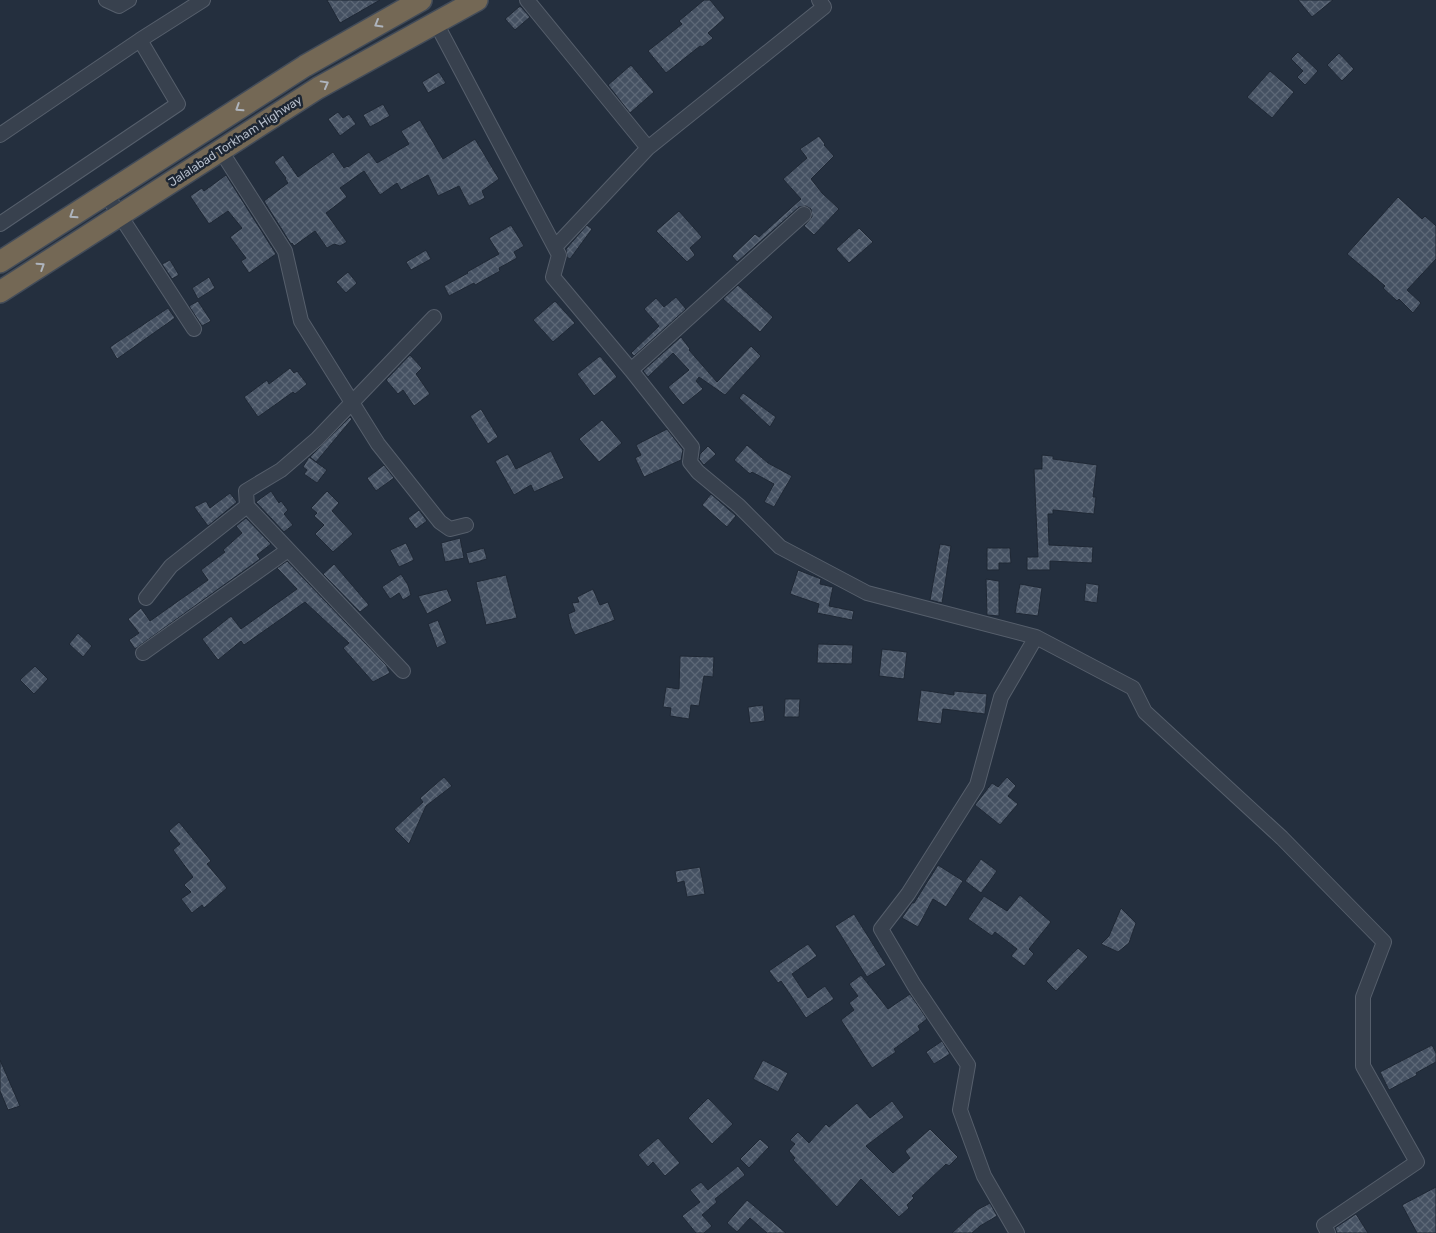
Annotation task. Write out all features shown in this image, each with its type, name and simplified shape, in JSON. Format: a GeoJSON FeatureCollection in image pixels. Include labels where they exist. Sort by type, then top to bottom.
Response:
{"type":"FeatureCollection","features":[{"type":"Feature","properties":{"kind":"highway"},"geometry":{"type":"LineString","coordinates":[[0,262],[305,66],[421,0]]}},
{"type":"Feature","properties":{"kind":"highway","name":"Jalalabad Torkham Highway"},"geometry":{"type":"LineString","coordinates":[[0,292],[318,88],[477,0]]}},
{"type":"Feature","properties":{"kind":"street"},"geometry":{"type":"LineString","coordinates":[[106,0],[119,6],[128,0]]}},
{"type":"Feature","properties":{"kind":"street"},"geometry":{"type":"LineString","coordinates":[[0,135],[140,40],[203,0]]}},
{"type":"Feature","properties":{"kind":"street"},"geometry":{"type":"LineString","coordinates":[[527,0],[648,148]]}},
{"type":"Feature","properties":{"kind":"street"},"geometry":{"type":"LineString","coordinates":[[555,247],[648,148],[824,7],[819,0]]}},
{"type":"Feature","properties":{"kind":"street"},"geometry":{"type":"LineString","coordinates":[[436,22],[559,255],[553,277],[631,370],[692,447],[690,462],[698,472],[740,506],[780,546],[867,594],[1036,637],[1133,688],[1145,712],[1282,838],[1384,942],[1362,997],[1363,1066],[1417,1162],[1324,1225],[1328,1233]]}},
{"type":"Feature","properties":{"kind":"street"},"geometry":{"type":"LineString","coordinates":[[0,224],[178,104],[140,40]]}},
{"type":"Feature","properties":{"kind":"street"},"geometry":{"type":"LineString","coordinates":[[220,151],[285,251],[301,321],[378,444],[440,522],[450,529],[466,526]]}},
{"type":"Feature","properties":{"kind":"street"},"geometry":{"type":"LineString","coordinates":[[106,194],[194,329]]}},
{"type":"Feature","properties":{"kind":"street"},"geometry":{"type":"LineString","coordinates":[[631,370],[804,214]]}},
{"type":"Feature","properties":{"kind":"street"},"geometry":{"type":"LineString","coordinates":[[403,671],[247,506],[246,491],[281,470],[317,439],[434,317]]}},
{"type":"Feature","properties":{"kind":"street"},"geometry":{"type":"LineString","coordinates":[[146,598],[172,566],[247,506]]}},
{"type":"Feature","properties":{"kind":"street"},"geometry":{"type":"LineString","coordinates":[[143,653],[288,550]]}},
{"type":"Feature","properties":{"kind":"street"},"geometry":{"type":"LineString","coordinates":[[1017,1233],[984,1176],[960,1110],[968,1065],[914,985],[880,929],[908,894],[977,785],[1001,697],[1036,637]]}},
{"type":"Feature","properties":{"kind":"building"},"geometry":{"type":"Polygon","coordinates":[[[327,0],[380,0],[340,23],[327,0]]]}},
{"type":"Feature","properties":{"kind":"building"},"geometry":{"type":"Polygon","coordinates":[[[704,0],[710,0],[725,18],[708,33],[713,38],[666,73],[648,51],[682,24],[679,21],[704,0]]]}},
{"type":"Feature","properties":{"kind":"building"},"geometry":{"type":"Polygon","coordinates":[[[1298,0],[1333,0],[1312,17],[1298,0]]]}},
{"type":"Feature","properties":{"kind":"building"},"geometry":{"type":"Polygon","coordinates":[[[520,6],[530,17],[515,30],[505,19],[520,6]]]}},
{"type":"Feature","properties":{"kind":"building"},"geometry":{"type":"Polygon","coordinates":[[[1298,52],[1318,71],[1305,85],[1297,77],[1303,71],[1291,59],[1298,52]]]}},
{"type":"Feature","properties":{"kind":"building"},"geometry":{"type":"Polygon","coordinates":[[[1339,53],[1354,69],[1342,81],[1327,65],[1339,53]]]}},
{"type":"Feature","properties":{"kind":"building"},"geometry":{"type":"Polygon","coordinates":[[[631,65],[654,92],[630,113],[608,85],[631,65]]]}},
{"type":"Feature","properties":{"kind":"building"},"geometry":{"type":"Polygon","coordinates":[[[1270,71],[1294,92],[1272,118],[1247,97],[1270,71]]]}},
{"type":"Feature","properties":{"kind":"building"},"geometry":{"type":"Polygon","coordinates":[[[439,72],[446,83],[428,93],[422,82],[439,72]]]}},
{"type":"Feature","properties":{"kind":"building"},"geometry":{"type":"Polygon","coordinates":[[[383,104],[390,116],[370,127],[363,115],[383,104]]]}},
{"type":"Feature","properties":{"kind":"building"},"geometry":{"type":"Polygon","coordinates":[[[338,112],[343,118],[349,114],[356,124],[340,136],[328,119],[338,112]]]}},
{"type":"Feature","properties":{"kind":"building"},"geometry":{"type":"Polygon","coordinates":[[[420,120],[443,159],[475,139],[499,179],[482,191],[485,198],[469,206],[459,186],[438,196],[428,175],[401,190],[397,183],[380,195],[364,171],[340,188],[347,197],[326,213],[347,242],[340,246],[334,244],[327,248],[315,231],[294,246],[291,244],[264,201],[288,183],[274,162],[283,155],[298,177],[333,152],[344,168],[369,152],[377,163],[409,144],[401,131],[420,120]]]}},
{"type":"Feature","properties":{"kind":"building"},"geometry":{"type":"Polygon","coordinates":[[[819,136],[834,156],[811,179],[822,193],[839,209],[814,235],[804,226],[812,217],[811,209],[806,206],[799,207],[737,262],[732,256],[755,234],[759,237],[801,199],[783,179],[807,158],[800,149],[819,136]]]}},
{"type":"Feature","properties":{"kind":"building"},"geometry":{"type":"Polygon","coordinates":[[[226,175],[276,254],[249,273],[241,261],[246,258],[230,237],[242,228],[228,211],[209,224],[190,196],[202,188],[204,191],[226,175]]]}},
{"type":"Feature","properties":{"kind":"building"},"geometry":{"type":"Polygon","coordinates":[[[1398,197],[1422,219],[1425,216],[1436,226],[1436,259],[1407,290],[1421,303],[1413,313],[1399,299],[1397,301],[1383,288],[1385,286],[1347,254],[1398,197]]]}},
{"type":"Feature","properties":{"kind":"building"},"geometry":{"type":"Polygon","coordinates":[[[679,211],[702,237],[690,248],[695,255],[687,262],[656,231],[679,211]]]}},
{"type":"Feature","properties":{"kind":"building"},"geometry":{"type":"Polygon","coordinates":[[[511,225],[524,246],[514,252],[517,258],[499,268],[500,271],[475,285],[474,283],[449,296],[444,286],[499,254],[489,238],[511,225]]]}},
{"type":"Feature","properties":{"kind":"building"},"geometry":{"type":"Polygon","coordinates":[[[587,225],[592,229],[570,259],[567,257],[566,249],[587,225]]]}},
{"type":"Feature","properties":{"kind":"building"},"geometry":{"type":"Polygon","coordinates":[[[859,228],[873,242],[849,263],[836,249],[859,228]]]}},
{"type":"Feature","properties":{"kind":"building"},"geometry":{"type":"Polygon","coordinates":[[[426,250],[431,259],[411,270],[406,262],[426,250]]]}},
{"type":"Feature","properties":{"kind":"building"},"geometry":{"type":"Polygon","coordinates":[[[170,260],[179,275],[172,279],[162,264],[170,260]]]}},
{"type":"Feature","properties":{"kind":"building"},"geometry":{"type":"Polygon","coordinates":[[[348,272],[357,283],[346,293],[336,282],[348,272]]]}},
{"type":"Feature","properties":{"kind":"building"},"geometry":{"type":"Polygon","coordinates":[[[209,277],[215,288],[198,299],[192,288],[209,277]]]}},
{"type":"Feature","properties":{"kind":"building"},"geometry":{"type":"Polygon","coordinates":[[[738,285],[773,317],[760,332],[723,299],[738,285]]]}},
{"type":"Feature","properties":{"kind":"building"},"geometry":{"type":"Polygon","coordinates":[[[676,297],[686,309],[634,356],[631,353],[659,326],[644,309],[656,298],[664,307],[676,297]]]}},
{"type":"Feature","properties":{"kind":"building"},"geometry":{"type":"Polygon","coordinates":[[[198,301],[211,321],[202,326],[189,306],[198,301]]]}},
{"type":"Feature","properties":{"kind":"building"},"geometry":{"type":"Polygon","coordinates":[[[555,301],[575,323],[553,342],[533,320],[555,301]]]}},
{"type":"Feature","properties":{"kind":"building"},"geometry":{"type":"Polygon","coordinates":[[[168,308],[175,318],[117,359],[110,347],[168,308]]]}},
{"type":"Feature","properties":{"kind":"building"},"geometry":{"type":"Polygon","coordinates":[[[681,337],[689,350],[717,382],[751,346],[761,356],[725,395],[699,377],[696,381],[703,389],[683,405],[668,387],[689,370],[673,353],[648,377],[643,371],[681,337]]]}},
{"type":"Feature","properties":{"kind":"building"},"geometry":{"type":"Polygon","coordinates":[[[410,355],[422,368],[416,374],[430,394],[414,406],[403,390],[398,394],[386,380],[410,355]]]}},
{"type":"Feature","properties":{"kind":"building"},"geometry":{"type":"Polygon","coordinates":[[[600,356],[617,377],[594,396],[577,374],[600,356]]]}},
{"type":"Feature","properties":{"kind":"building"},"geometry":{"type":"Polygon","coordinates":[[[290,368],[294,373],[297,371],[307,384],[295,394],[293,392],[258,417],[244,397],[267,380],[269,384],[290,368]]]}},
{"type":"Feature","properties":{"kind":"building"},"geometry":{"type":"Polygon","coordinates":[[[743,393],[776,417],[770,427],[739,398],[743,393]]]}},
{"type":"Feature","properties":{"kind":"building"},"geometry":{"type":"Polygon","coordinates":[[[481,409],[498,437],[488,444],[470,416],[481,409]]]}},
{"type":"Feature","properties":{"kind":"building"},"geometry":{"type":"Polygon","coordinates":[[[350,417],[352,419],[316,462],[310,457],[350,417]]]}},
{"type":"Feature","properties":{"kind":"building"},"geometry":{"type":"Polygon","coordinates":[[[602,420],[622,443],[599,462],[579,439],[602,420]]]}},
{"type":"Feature","properties":{"kind":"building"},"geometry":{"type":"Polygon","coordinates":[[[667,429],[683,450],[681,460],[644,477],[635,458],[641,455],[636,445],[667,429]]]}},
{"type":"Feature","properties":{"kind":"building"},"geometry":{"type":"Polygon","coordinates":[[[747,445],[768,463],[792,476],[774,507],[764,502],[774,484],[752,472],[750,474],[734,460],[747,445]]]}},
{"type":"Feature","properties":{"kind":"building"},"geometry":{"type":"Polygon","coordinates":[[[708,446],[716,454],[704,465],[699,459],[700,454],[708,446]]]}},
{"type":"Feature","properties":{"kind":"building"},"geometry":{"type":"Polygon","coordinates":[[[551,451],[564,478],[534,492],[531,485],[514,495],[495,461],[508,454],[516,469],[551,451]]]}},
{"type":"Feature","properties":{"kind":"building"},"geometry":{"type":"Polygon","coordinates":[[[1042,455],[1053,456],[1053,459],[1097,465],[1093,497],[1096,497],[1094,514],[1053,510],[1053,514],[1048,514],[1049,545],[1093,547],[1092,563],[1050,561],[1050,570],[1027,570],[1027,557],[1038,557],[1034,469],[1042,469],[1042,455]]]}},
{"type":"Feature","properties":{"kind":"building"},"geometry":{"type":"Polygon","coordinates":[[[309,457],[327,470],[317,483],[304,474],[307,470],[303,467],[309,457]]]}},
{"type":"Feature","properties":{"kind":"building"},"geometry":{"type":"Polygon","coordinates":[[[384,465],[394,478],[376,491],[367,478],[384,465]]]}},
{"type":"Feature","properties":{"kind":"building"},"geometry":{"type":"Polygon","coordinates":[[[271,491],[279,503],[281,501],[288,510],[284,514],[293,525],[284,532],[256,502],[271,491]]]}},
{"type":"Feature","properties":{"kind":"building"},"geometry":{"type":"Polygon","coordinates":[[[327,491],[339,503],[332,511],[353,534],[333,552],[315,534],[324,525],[314,516],[317,513],[311,508],[327,491]]]}},
{"type":"Feature","properties":{"kind":"building"},"geometry":{"type":"Polygon","coordinates":[[[230,493],[237,502],[208,526],[194,507],[206,501],[210,508],[230,493]]]}},
{"type":"Feature","properties":{"kind":"building"},"geometry":{"type":"Polygon","coordinates":[[[711,494],[736,516],[727,527],[702,505],[711,494]]]}},
{"type":"Feature","properties":{"kind":"building"},"geometry":{"type":"Polygon","coordinates":[[[419,510],[427,521],[416,529],[408,518],[419,510]]]}},
{"type":"Feature","properties":{"kind":"building"},"geometry":{"type":"Polygon","coordinates":[[[246,518],[271,544],[257,555],[260,559],[135,649],[129,640],[139,633],[128,619],[141,608],[150,621],[208,580],[201,570],[225,552],[223,550],[242,533],[236,526],[246,518]]]}},
{"type":"Feature","properties":{"kind":"building"},"geometry":{"type":"Polygon","coordinates":[[[460,538],[464,558],[445,562],[441,543],[460,538]]]}},
{"type":"Feature","properties":{"kind":"building"},"geometry":{"type":"Polygon","coordinates":[[[406,543],[414,560],[399,567],[390,550],[406,543]]]}},
{"type":"Feature","properties":{"kind":"building"},"geometry":{"type":"Polygon","coordinates":[[[940,544],[951,546],[942,603],[930,600],[940,544]]]}},
{"type":"Feature","properties":{"kind":"building"},"geometry":{"type":"Polygon","coordinates":[[[484,548],[487,559],[469,564],[466,553],[484,548]]]}},
{"type":"Feature","properties":{"kind":"building"},"geometry":{"type":"Polygon","coordinates":[[[987,548],[1010,548],[1011,563],[999,563],[999,570],[987,570],[987,548]]]}},
{"type":"Feature","properties":{"kind":"building"},"geometry":{"type":"Polygon","coordinates":[[[287,561],[386,665],[390,673],[373,682],[343,648],[349,643],[305,602],[244,645],[241,641],[218,660],[202,639],[231,616],[241,629],[297,589],[277,568],[287,561]]]}},
{"type":"Feature","properties":{"kind":"building"},"geometry":{"type":"Polygon","coordinates":[[[334,564],[369,605],[360,612],[323,574],[334,564]]]}},
{"type":"Feature","properties":{"kind":"building"},"geometry":{"type":"Polygon","coordinates":[[[798,570],[821,579],[820,584],[833,587],[829,606],[854,611],[852,620],[817,613],[819,604],[790,594],[798,570]]]}},
{"type":"Feature","properties":{"kind":"building"},"geometry":{"type":"Polygon","coordinates":[[[401,574],[408,585],[411,595],[403,600],[399,593],[390,599],[382,587],[401,574]]]}},
{"type":"Feature","properties":{"kind":"building"},"geometry":{"type":"Polygon","coordinates":[[[506,575],[517,618],[486,625],[476,582],[506,575]]]}},
{"type":"Feature","properties":{"kind":"building"},"geometry":{"type":"Polygon","coordinates":[[[986,579],[999,581],[999,616],[987,615],[986,579]]]}},
{"type":"Feature","properties":{"kind":"building"},"geometry":{"type":"Polygon","coordinates":[[[1086,583],[1099,585],[1097,603],[1084,601],[1086,583]]]}},
{"type":"Feature","properties":{"kind":"building"},"geometry":{"type":"Polygon","coordinates":[[[1020,584],[1042,588],[1038,616],[1015,613],[1020,584]]]}},
{"type":"Feature","properties":{"kind":"building"},"geometry":{"type":"Polygon","coordinates":[[[447,589],[452,601],[427,614],[418,596],[447,589]]]}},
{"type":"Feature","properties":{"kind":"building"},"geometry":{"type":"Polygon","coordinates":[[[593,589],[600,605],[608,602],[615,620],[575,635],[568,614],[575,611],[572,603],[579,602],[577,597],[593,589]]]}},
{"type":"Feature","properties":{"kind":"building"},"geometry":{"type":"Polygon","coordinates":[[[438,620],[447,643],[437,648],[428,624],[438,620]]]}},
{"type":"Feature","properties":{"kind":"building"},"geometry":{"type":"Polygon","coordinates":[[[78,633],[92,646],[83,657],[69,644],[78,633]]]}},
{"type":"Feature","properties":{"kind":"building"},"geometry":{"type":"Polygon","coordinates":[[[818,644],[853,645],[852,664],[817,663],[818,644]]]}},
{"type":"Feature","properties":{"kind":"building"},"geometry":{"type":"Polygon","coordinates":[[[882,649],[907,652],[904,679],[879,676],[882,649]]]}},
{"type":"Feature","properties":{"kind":"building"},"geometry":{"type":"Polygon","coordinates":[[[680,656],[714,657],[713,677],[704,676],[699,706],[691,705],[689,719],[670,716],[671,708],[663,707],[666,687],[679,689],[680,656]]]}},
{"type":"Feature","properties":{"kind":"building"},"geometry":{"type":"Polygon","coordinates":[[[35,666],[48,679],[34,694],[20,680],[35,666]]]}},
{"type":"Feature","properties":{"kind":"building"},"geometry":{"type":"Polygon","coordinates":[[[921,690],[954,695],[954,691],[987,694],[985,714],[943,709],[941,724],[917,721],[921,690]]]}},
{"type":"Feature","properties":{"kind":"building"},"geometry":{"type":"Polygon","coordinates":[[[785,699],[800,699],[799,717],[784,717],[785,699]]]}},
{"type":"Feature","properties":{"kind":"building"},"geometry":{"type":"Polygon","coordinates":[[[763,705],[765,721],[750,723],[748,707],[763,705]]]}},
{"type":"Feature","properties":{"kind":"building"},"geometry":{"type":"Polygon","coordinates":[[[444,777],[452,786],[426,806],[409,844],[394,829],[423,802],[420,798],[444,777]]]}},
{"type":"Feature","properties":{"kind":"building"},"geometry":{"type":"Polygon","coordinates":[[[1007,777],[1016,786],[1008,796],[1018,804],[1000,825],[975,805],[992,783],[998,787],[1007,777]]]}},
{"type":"Feature","properties":{"kind":"building"},"geometry":{"type":"Polygon","coordinates":[[[179,822],[211,861],[207,864],[227,888],[204,908],[202,905],[192,913],[181,899],[191,892],[184,885],[193,877],[173,850],[180,844],[169,831],[179,822]]]}},
{"type":"Feature","properties":{"kind":"building"},"geometry":{"type":"Polygon","coordinates":[[[981,859],[997,871],[981,893],[965,881],[981,859]]]}},
{"type":"Feature","properties":{"kind":"building"},"geometry":{"type":"Polygon","coordinates":[[[938,865],[963,881],[946,907],[933,899],[918,927],[902,918],[938,865]]]}},
{"type":"Feature","properties":{"kind":"building"},"geometry":{"type":"Polygon","coordinates":[[[700,867],[705,894],[687,897],[684,881],[677,883],[675,871],[700,867]]]}},
{"type":"Feature","properties":{"kind":"building"},"geometry":{"type":"Polygon","coordinates":[[[1020,895],[1051,922],[1029,949],[1034,954],[1024,966],[1011,956],[1017,949],[995,932],[992,936],[968,919],[984,896],[1007,911],[1020,895]]]}},
{"type":"Feature","properties":{"kind":"building"},"geometry":{"type":"Polygon","coordinates":[[[1121,908],[1136,923],[1129,943],[1118,952],[1101,944],[1109,936],[1121,908]]]}},
{"type":"Feature","properties":{"kind":"building"},"geometry":{"type":"Polygon","coordinates":[[[854,914],[886,965],[867,977],[835,926],[854,914]]]}},
{"type":"Feature","properties":{"kind":"building"},"geometry":{"type":"Polygon","coordinates":[[[808,944],[817,956],[792,974],[808,998],[825,986],[834,999],[806,1018],[781,981],[778,983],[769,971],[808,944]]]}},
{"type":"Feature","properties":{"kind":"building"},"geometry":{"type":"Polygon","coordinates":[[[1078,948],[1088,957],[1056,991],[1046,981],[1078,948]]]}},
{"type":"Feature","properties":{"kind":"building"},"geometry":{"type":"Polygon","coordinates":[[[861,975],[888,1009],[910,994],[927,1019],[918,1026],[920,1030],[894,1049],[896,1052],[872,1068],[841,1020],[854,1010],[849,1003],[858,996],[849,984],[861,975]]]}},
{"type":"Feature","properties":{"kind":"building"},"geometry":{"type":"Polygon","coordinates":[[[942,1041],[950,1054],[934,1064],[926,1052],[942,1041]]]}},
{"type":"Feature","properties":{"kind":"building"},"geometry":{"type":"Polygon","coordinates":[[[1432,1045],[1436,1053],[1436,1062],[1389,1090],[1380,1072],[1432,1045]]]}},
{"type":"Feature","properties":{"kind":"building"},"geometry":{"type":"Polygon","coordinates":[[[0,1060],[20,1106],[8,1110],[0,1091],[0,1060]]]}},
{"type":"Feature","properties":{"kind":"building"},"geometry":{"type":"Polygon","coordinates":[[[763,1060],[788,1073],[778,1092],[753,1079],[763,1060]]]}},
{"type":"Feature","properties":{"kind":"building"},"geometry":{"type":"Polygon","coordinates":[[[708,1098],[733,1124],[712,1144],[688,1118],[708,1098]]]}},
{"type":"Feature","properties":{"kind":"building"},"geometry":{"type":"Polygon","coordinates":[[[892,1101],[904,1117],[866,1146],[893,1173],[910,1158],[905,1151],[930,1129],[958,1157],[949,1166],[946,1164],[912,1196],[914,1198],[907,1205],[909,1208],[899,1217],[861,1179],[837,1207],[793,1160],[795,1158],[789,1151],[795,1144],[790,1140],[798,1132],[809,1143],[826,1124],[829,1127],[857,1103],[870,1118],[892,1101]]]}},
{"type":"Feature","properties":{"kind":"building"},"geometry":{"type":"Polygon","coordinates":[[[658,1138],[680,1163],[665,1176],[653,1162],[648,1167],[638,1155],[658,1138]]]}},
{"type":"Feature","properties":{"kind":"building"},"geometry":{"type":"Polygon","coordinates":[[[760,1139],[769,1147],[749,1168],[740,1159],[760,1139]]]}},
{"type":"Feature","properties":{"kind":"building"},"geometry":{"type":"Polygon","coordinates":[[[738,1166],[745,1175],[715,1199],[717,1202],[702,1215],[712,1226],[704,1233],[696,1233],[682,1216],[700,1202],[690,1190],[701,1182],[708,1190],[738,1166]]]}},
{"type":"Feature","properties":{"kind":"building"},"geometry":{"type":"Polygon","coordinates":[[[1436,1187],[1436,1233],[1417,1233],[1402,1205],[1436,1187]]]}},
{"type":"Feature","properties":{"kind":"building"},"geometry":{"type":"Polygon","coordinates":[[[747,1200],[786,1233],[767,1233],[750,1218],[737,1232],[727,1223],[747,1200]]]}},
{"type":"Feature","properties":{"kind":"building"},"geometry":{"type":"Polygon","coordinates":[[[990,1203],[997,1216],[972,1233],[952,1233],[977,1210],[990,1203]]]}},
{"type":"Feature","properties":{"kind":"building"},"geometry":{"type":"Polygon","coordinates":[[[1356,1214],[1368,1233],[1337,1233],[1335,1228],[1356,1214]]]}}]}
